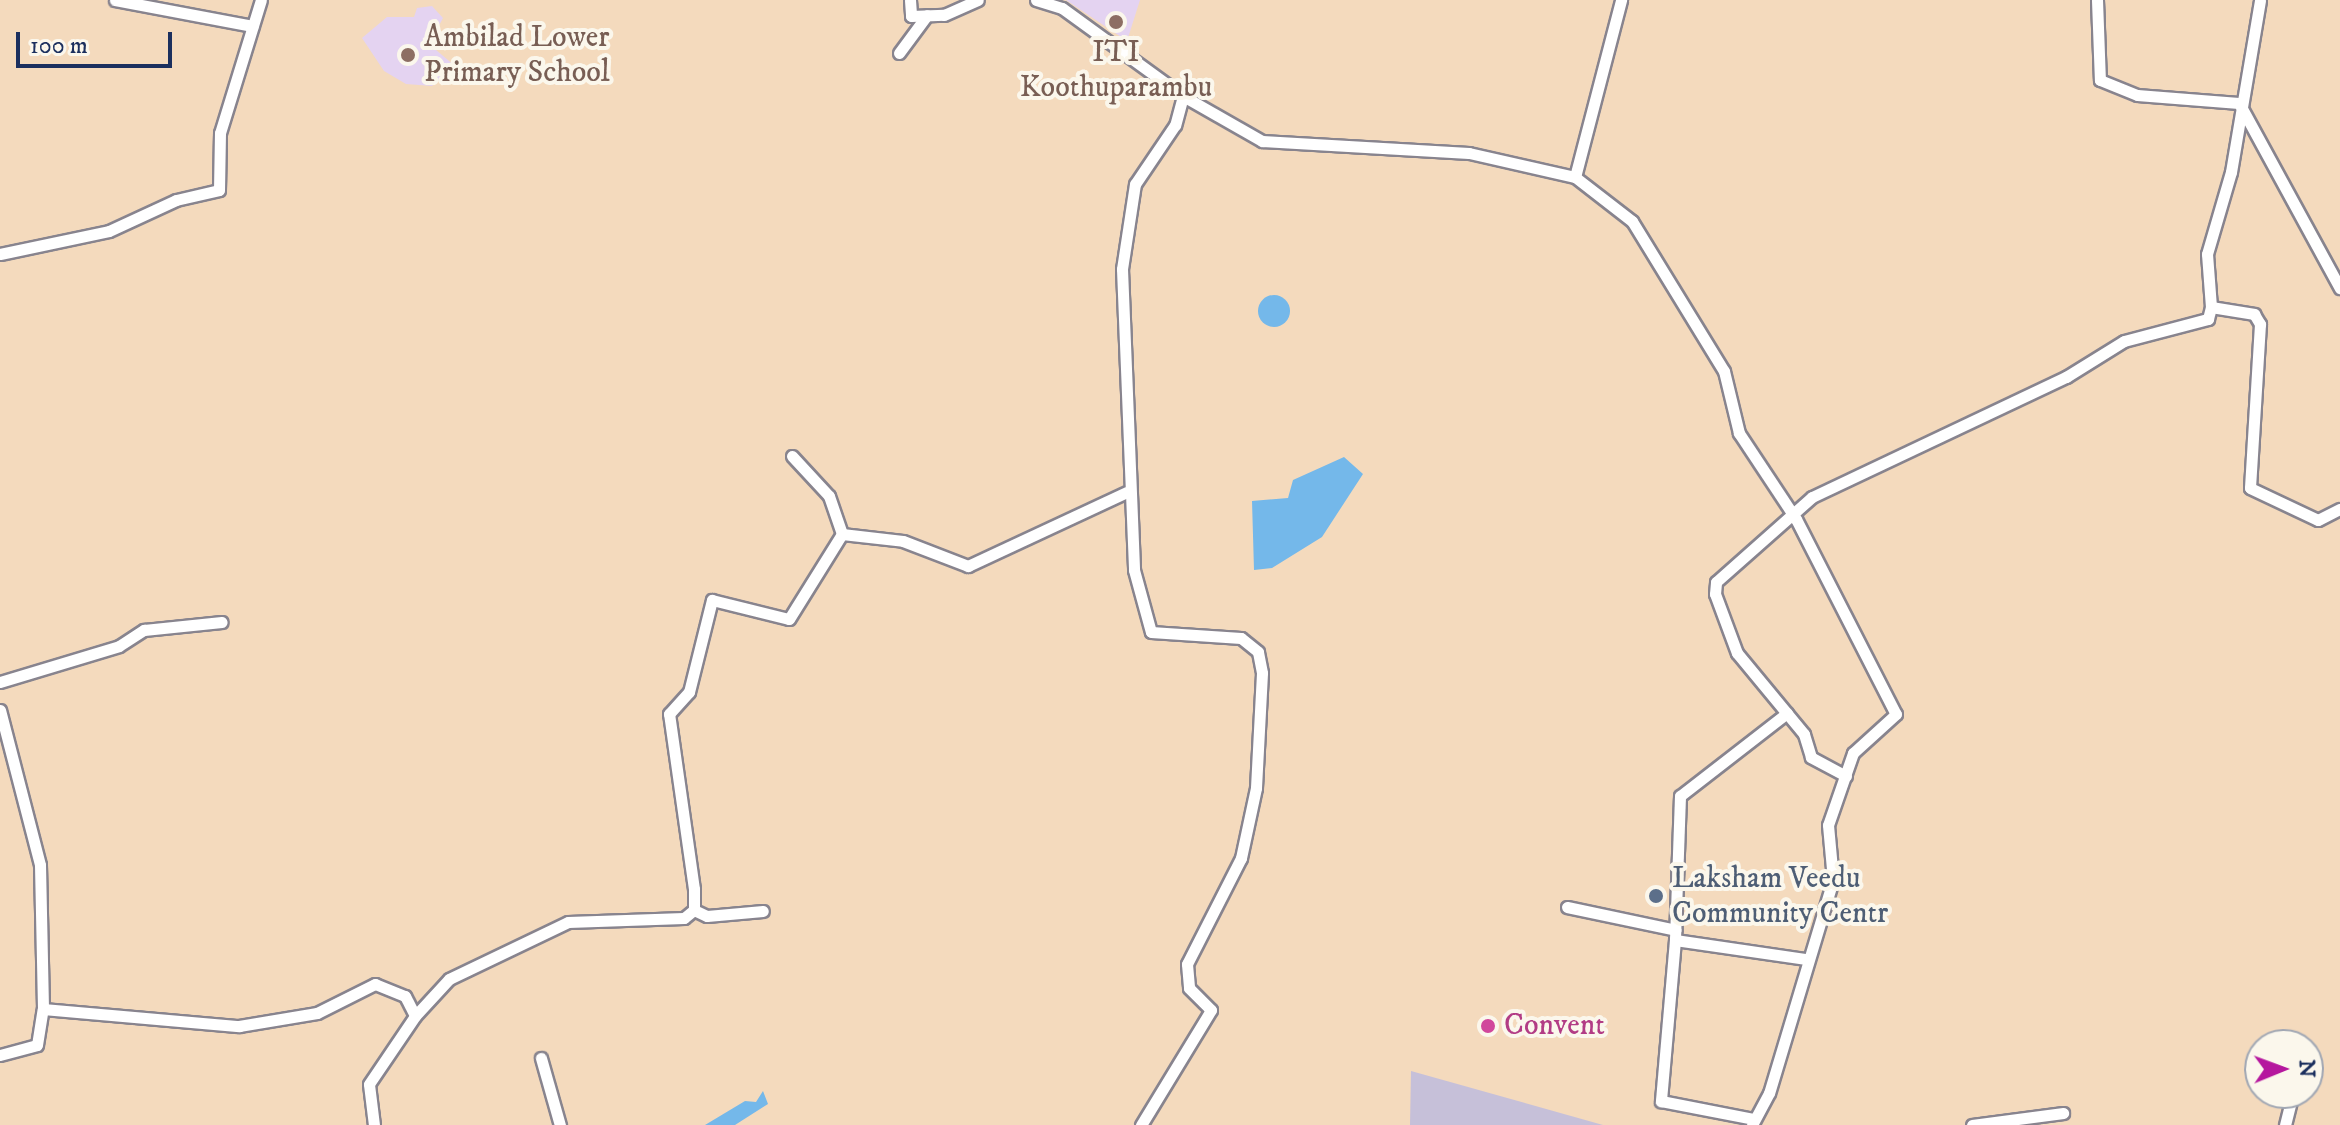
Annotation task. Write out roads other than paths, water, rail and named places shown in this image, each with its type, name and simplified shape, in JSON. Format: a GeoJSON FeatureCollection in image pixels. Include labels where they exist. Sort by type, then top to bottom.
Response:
{"type":"FeatureCollection","features":[{"type":"Feature","properties":{"kind":"street"},"geometry":{"type":"LineString","coordinates":[[115,0],[253,26]]}},
{"type":"Feature","properties":{"kind":"street"},"geometry":{"type":"LineString","coordinates":[[0,254],[109,231],[176,200],[219,190],[220,133],[261,0]]}},
{"type":"Feature","properties":{"kind":"street"},"geometry":{"type":"LineString","coordinates":[[910,0],[911,16],[927,15],[978,0]]}},
{"type":"Feature","properties":{"kind":"street"},"geometry":{"type":"LineString","coordinates":[[1036,0],[1062,8],[1183,96],[1262,141],[1469,153],[1575,177],[1632,221],[1724,371],[1729,412],[1786,514],[1831,583],[1853,641],[1896,714],[1853,753],[1828,825],[1835,871],[1805,959],[1769,1093],[1753,1122],[1661,1101],[1675,935],[1680,796],[1787,713]]}},
{"type":"Feature","properties":{"kind":"street"},"geometry":{"type":"LineString","coordinates":[[1575,177],[1621,0]]}},
{"type":"Feature","properties":{"kind":"street"},"geometry":{"type":"LineString","coordinates":[[2097,0],[2100,80],[2137,95],[2239,103]]}},
{"type":"Feature","properties":{"kind":"street"},"geometry":{"type":"LineString","coordinates":[[1786,514],[2066,377],[2124,341],[2208,319],[2211,307],[2207,254],[2231,172],[2239,103],[2260,0]]}},
{"type":"Feature","properties":{"kind":"street"},"geometry":{"type":"LineString","coordinates":[[899,53],[927,15]]}},
{"type":"Feature","properties":{"kind":"street"},"geometry":{"type":"LineString","coordinates":[[1141,1125],[1211,1010],[1189,988],[1187,964],[1241,858],[1256,788],[1262,673],[1258,652],[1241,638],[1151,632],[1134,570],[1127,492],[1122,269],[1135,184],[1175,125],[1183,96]]}},
{"type":"Feature","properties":{"kind":"street"},"geometry":{"type":"LineString","coordinates":[[2239,103],[2340,288]]}},
{"type":"Feature","properties":{"kind":"street"},"geometry":{"type":"LineString","coordinates":[[2211,307],[2254,314],[2260,324],[2250,488],[2318,520],[2340,509]]}},
{"type":"Feature","properties":{"kind":"street"},"geometry":{"type":"LineString","coordinates":[[792,456],[829,496],[842,534]]}},
{"type":"Feature","properties":{"kind":"street"},"geometry":{"type":"LineString","coordinates":[[842,534],[903,541],[968,566],[1127,492]]}},
{"type":"Feature","properties":{"kind":"street"},"geometry":{"type":"LineString","coordinates":[[1786,514],[1784,526],[1716,582],[1715,594],[1737,653],[1787,713],[1811,757],[1846,776]]}},
{"type":"Feature","properties":{"kind":"street"},"geometry":{"type":"LineString","coordinates":[[694,910],[669,714],[689,692],[712,600],[789,619],[842,534]]}},
{"type":"Feature","properties":{"kind":"street"},"geometry":{"type":"LineString","coordinates":[[0,682],[119,646],[144,630],[222,622]]}},
{"type":"Feature","properties":{"kind":"street"},"geometry":{"type":"LineString","coordinates":[[0,710],[40,865],[43,1009],[37,1045],[0,1055]]}},
{"type":"Feature","properties":{"kind":"street"},"geometry":{"type":"LineString","coordinates":[[1567,907],[1675,935],[1805,959]]}},
{"type":"Feature","properties":{"kind":"street"},"geometry":{"type":"LineString","coordinates":[[694,910],[707,916],[763,911]]}},
{"type":"Feature","properties":{"kind":"street"},"geometry":{"type":"LineString","coordinates":[[374,1125],[369,1084],[415,1016],[449,979],[568,922],[643,924],[684,918],[694,910]]}},
{"type":"Feature","properties":{"kind":"street"},"geometry":{"type":"LineString","coordinates":[[43,1009],[239,1026],[317,1013],[375,984],[405,996],[415,1016]]}},
{"type":"Feature","properties":{"kind":"street"},"geometry":{"type":"LineString","coordinates":[[403,1033],[405,996]]}},
{"type":"Feature","properties":{"kind":"street"},"geometry":{"type":"LineString","coordinates":[[541,1058],[560,1125]]}},
{"type":"Feature","properties":{"kind":"street"},"geometry":{"type":"LineString","coordinates":[[1972,1125],[2063,1113]]}},
{"type":"Feature","properties":{"kind":"water"},"geometry":{"type":"Polygon","coordinates":[[[1274,295],[1285,300],[1290,311],[1285,322],[1274,327],[1263,322],[1258,311],[1263,300],[1274,295]]]}},
{"type":"Feature","properties":{"kind":"water"},"geometry":{"type":"Polygon","coordinates":[[[1344,457],[1363,474],[1322,537],[1272,568],[1254,570],[1252,501],[1288,498],[1293,480],[1344,457]]]}},
{"type":"Feature","properties":{"kind":"water"},"geometry":{"type":"Polygon","coordinates":[[[763,1091],[768,1104],[735,1125],[705,1125],[745,1101],[756,1102],[763,1091]]]}},
{"type":"Feature","properties":{"kind":"place","name":"ITI Koothuparambu"},"geometry":{"type":"Point","coordinates":[1116,22]}},
{"type":"Feature","properties":{"kind":"place","name":"Ambilad Lower Primary School"},"geometry":{"type":"Point","coordinates":[408,55]}},
{"type":"Feature","properties":{"kind":"place","name":"Laksham Veedu Community Centr"},"geometry":{"type":"Point","coordinates":[1656,896]}},
{"type":"Feature","properties":{"kind":"place","name":"Convent"},"geometry":{"type":"Point","coordinates":[1488,1026]}}]}
